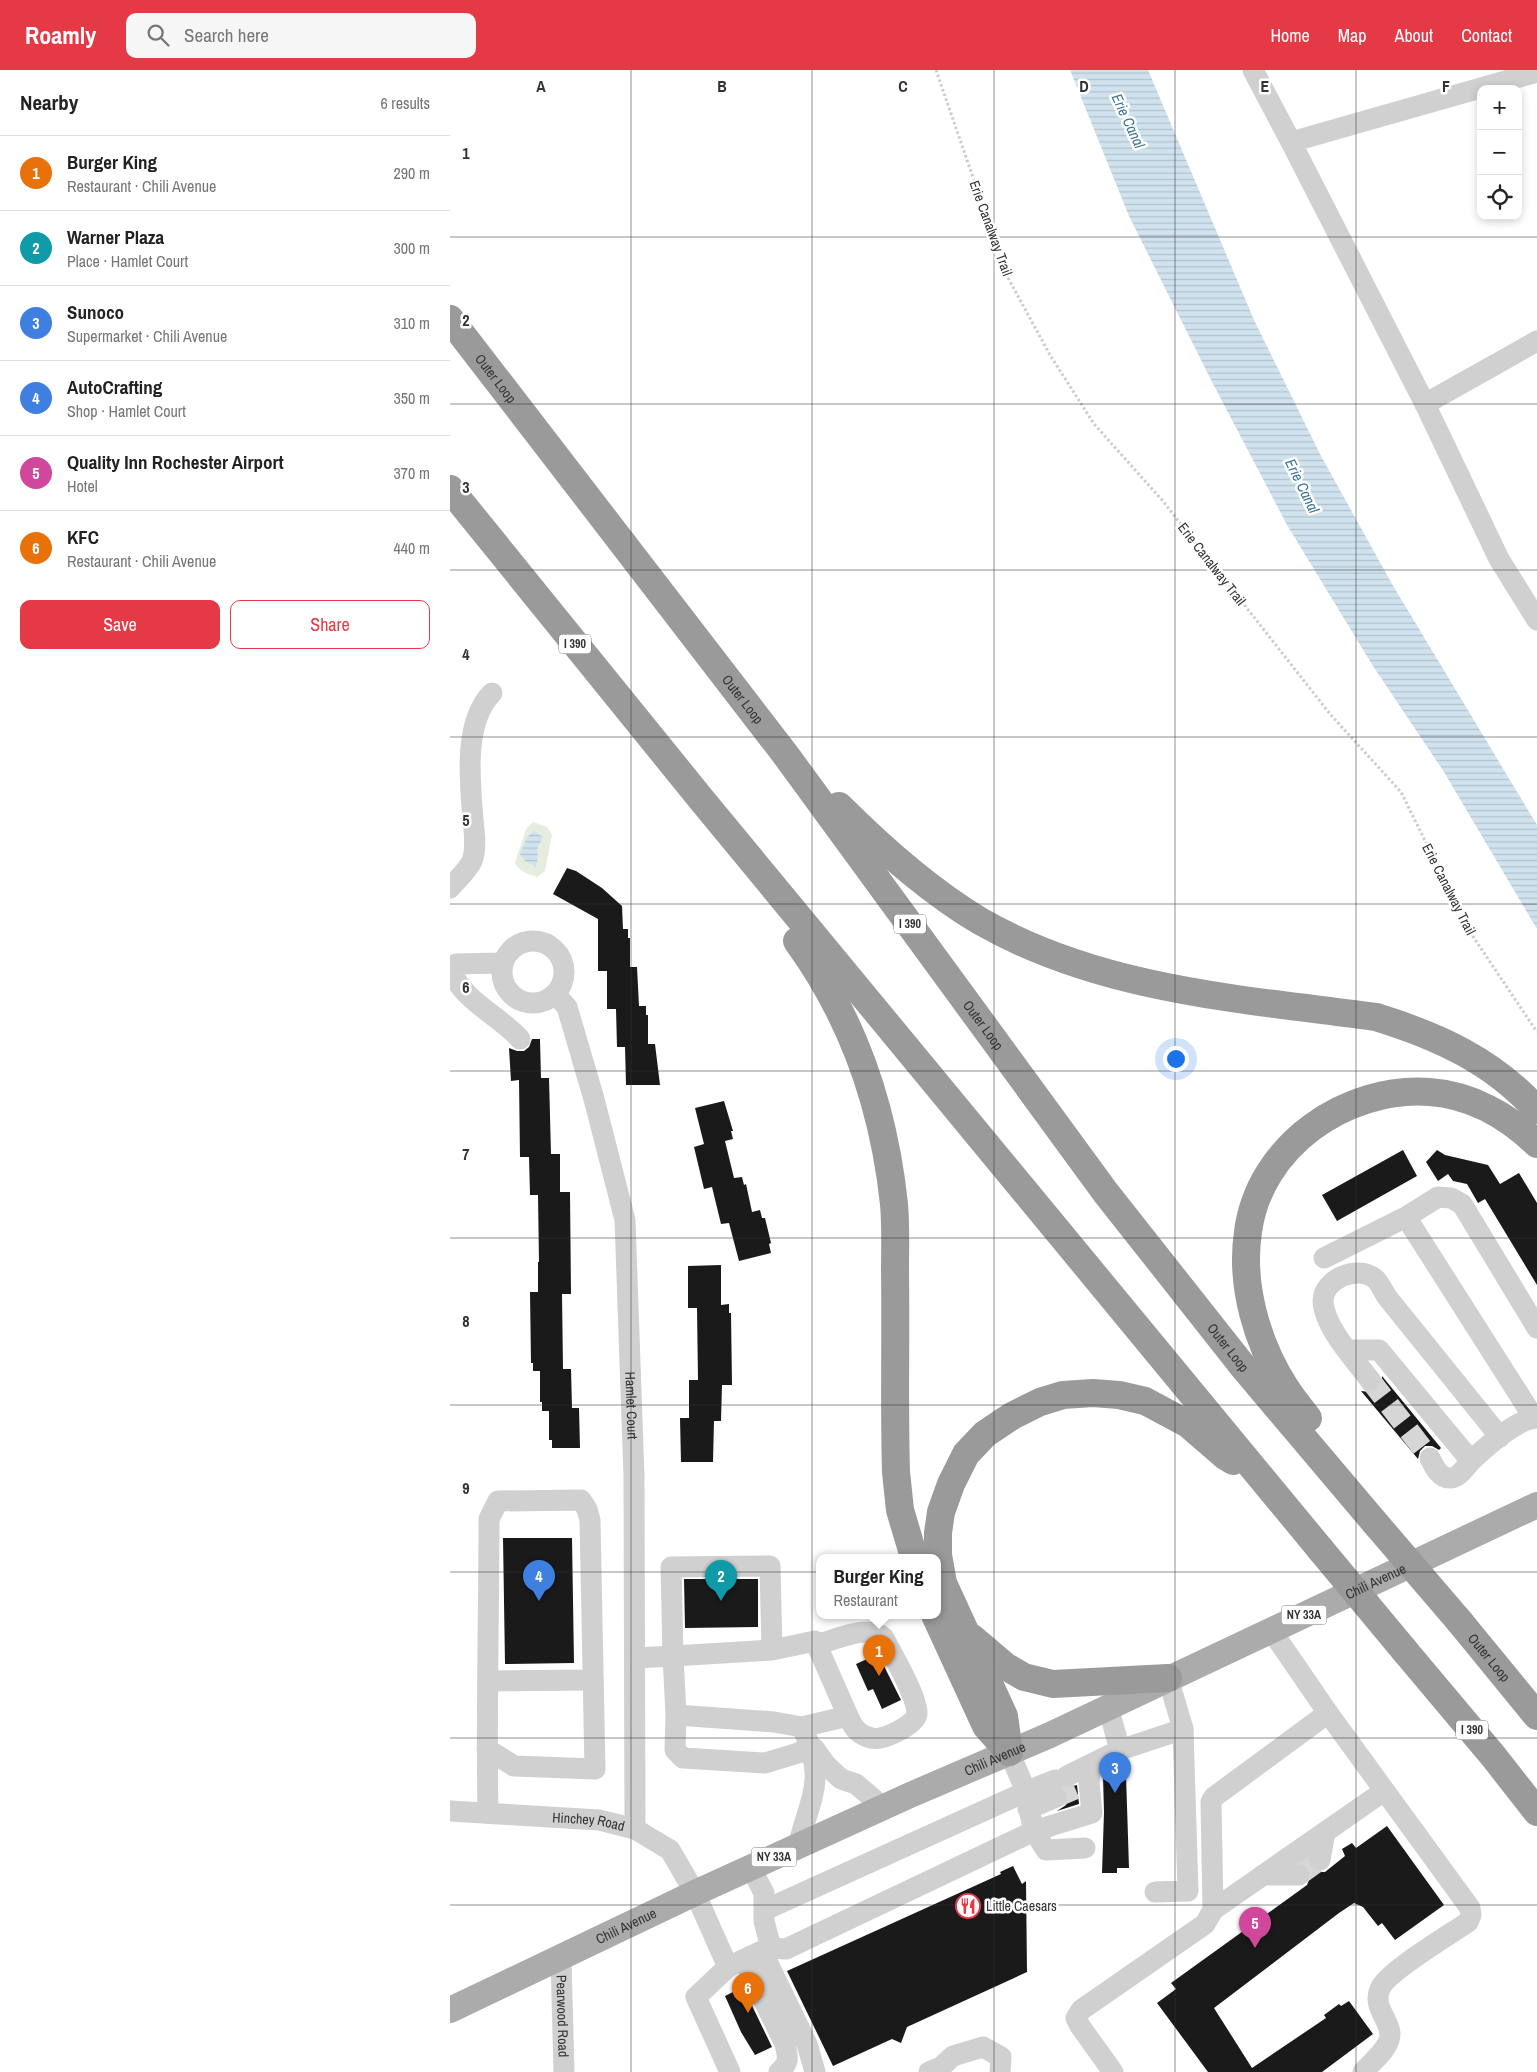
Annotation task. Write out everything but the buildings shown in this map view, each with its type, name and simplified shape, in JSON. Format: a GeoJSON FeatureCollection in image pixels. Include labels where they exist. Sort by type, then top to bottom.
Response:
{"type":"FeatureCollection","features":[{"type":"Feature","properties":{"kind":"highway","name":"Outer Loop"},"geometry":{"type":"LineString","coordinates":[[450,319],[785,754],[1106,1193],[1245,1369],[1460,1622],[1537,1716]]}},
{"type":"Feature","properties":{"kind":"highway","name":"I 390"},"geometry":{"type":"LineString","coordinates":[[450,488],[701,799],[1494,1757],[1537,1812]]}},
{"type":"Feature","properties":{"kind":"highway"},"geometry":{"type":"LineString","coordinates":[[785,754],[861,828],[915,876],[980,920],[1024,942],[1079,964],[1142,982],[1376,1017],[1413,1028],[1447,1043],[1506,1079],[1537,1110]]}},
{"type":"Feature","properties":{"kind":"highway"},"geometry":{"type":"LineString","coordinates":[[701,799],[769,901],[812,961],[839,1008],[862,1061],[877,1108],[887,1153],[894,1206],[896,1472],[900,1510],[913,1554]]}},
{"type":"Feature","properties":{"kind":"highway"},"geometry":{"type":"LineString","coordinates":[[1376,1524],[1329,1446],[1285,1387],[1256,1324],[1248,1294],[1248,1232],[1266,1177],[1302,1133],[1341,1109],[1381,1094],[1432,1092],[1459,1098],[1487,1108],[1521,1128],[1537,1144]]}},
{"type":"Feature","properties":{"kind":"highway"},"geometry":{"type":"LineString","coordinates":[[938,1554],[941,1512],[951,1484],[966,1454],[985,1434],[1012,1416],[1040,1402],[1063,1395],[1119,1395],[1145,1401],[1188,1424],[1225,1456],[1262,1478]]}},
{"type":"Feature","properties":{"kind":"highway"},"geometry":{"type":"LineString","coordinates":[[941,1572],[943,1583],[1004,1716],[1009,1752]]}},
{"type":"Feature","properties":{"kind":"highway"},"geometry":{"type":"LineString","coordinates":[[937,1619],[986,1726],[1009,1752]]}},
{"type":"Feature","properties":{"kind":"highway"},"geometry":{"type":"LineString","coordinates":[[967,1634],[1005,1666],[1024,1677],[1053,1684],[1168,1678]]}},
{"type":"Feature","properties":{"kind":"main road","name":"Chili Avenue"},"geometry":{"type":"LineString","coordinates":[[450,2010],[695,1893],[1050,1735],[1537,1504]]}},
{"type":"Feature","properties":{"kind":"street"},"geometry":{"type":"LineString","coordinates":[[1254,70],[1425,404],[1499,560],[1537,620]]}},
{"type":"Feature","properties":{"kind":"street"},"geometry":{"type":"LineString","coordinates":[[1291,142],[1537,72]]}},
{"type":"Feature","properties":{"kind":"street"},"geometry":{"type":"LineString","coordinates":[[1425,404],[1537,341]]}},
{"type":"Feature","properties":{"kind":"street"},"geometry":{"type":"LineString","coordinates":[[450,888],[472,859],[475,843],[470,775],[474,727],[478,715],[492,693]]}},
{"type":"Feature","properties":{"kind":"street"},"geometry":{"type":"LineString","coordinates":[[535,941],[549,946],[560,957],[564,966],[561,986],[547,1000],[537,1003],[526,1003],[517,999],[509,992],[504,983],[503,963],[512,950],[525,942],[535,941]]}},
{"type":"Feature","properties":{"kind":"street"},"geometry":{"type":"LineString","coordinates":[[503,963],[456,964],[451,969],[454,978],[470,996],[520,1039]]}},
{"type":"Feature","properties":{"kind":"street","name":"Hamlet Court"},"geometry":{"type":"LineString","coordinates":[[555,994],[567,1007],[594,1099],[625,1220],[634,1476],[635,1829]]}},
{"type":"Feature","properties":{"kind":"street"},"geometry":{"type":"LineString","coordinates":[[1324,1258],[1406,1217],[1438,1196],[1451,1198],[1462,1204],[1537,1328]]}},
{"type":"Feature","properties":{"kind":"street"},"geometry":{"type":"LineString","coordinates":[[1406,1217],[1535,1418],[1510,1428],[1471,1460],[1459,1475],[1452,1478],[1443,1477],[1435,1468],[1430,1458]]}},
{"type":"Feature","properties":{"kind":"street"},"geometry":{"type":"LineString","coordinates":[[1370,1380],[1327,1320],[1323,1300],[1327,1288],[1341,1276],[1358,1272],[1374,1278],[1386,1297],[1500,1437]]}},
{"type":"Feature","properties":{"kind":"street"},"geometry":{"type":"LineString","coordinates":[[1348,1350],[1379,1350],[1471,1460]]}},
{"type":"Feature","properties":{"kind":"street"},"geometry":{"type":"LineString","coordinates":[[487,1749],[514,1766],[596,1769],[590,1520],[587,1509],[581,1500],[498,1502],[489,1518],[487,1749],[488,1813]]}},
{"type":"Feature","properties":{"kind":"street"},"geometry":{"type":"LineString","coordinates":[[772,1650],[770,1566],[671,1567],[676,1715],[675,1750],[683,1758],[765,1763],[798,1753],[811,1746]]}},
{"type":"Feature","properties":{"kind":"street"},"geometry":{"type":"LineString","coordinates":[[1271,1630],[1328,1713],[1470,1908],[1471,1915],[1468,1922],[1390,1976],[1380,1988],[1377,2003],[1390,2029],[1390,2039],[1383,2050],[1362,2072]]}},
{"type":"Feature","properties":{"kind":"street"},"geometry":{"type":"LineString","coordinates":[[635,1658],[772,1650],[815,1641],[816,1645],[848,1716],[854,1728],[860,1733],[867,1737],[880,1738],[909,1726],[914,1720],[917,1714],[913,1698],[884,1638],[880,1634],[860,1632],[816,1645]]}},
{"type":"Feature","properties":{"kind":"street"},"geometry":{"type":"LineString","coordinates":[[1155,1892],[1188,1891],[1183,1729],[1168,1678]]}},
{"type":"Feature","properties":{"kind":"street"},"geometry":{"type":"LineString","coordinates":[[488,1681],[594,1680]]}},
{"type":"Feature","properties":{"kind":"street"},"geometry":{"type":"LineString","coordinates":[[1108,1707],[1120,1750]]}},
{"type":"Feature","properties":{"kind":"street"},"geometry":{"type":"LineString","coordinates":[[1213,1910],[1211,1802],[1214,1797],[1328,1713]]}},
{"type":"Feature","properties":{"kind":"street"},"geometry":{"type":"LineString","coordinates":[[676,1715],[774,1722],[802,1727],[848,1716]]}},
{"type":"Feature","properties":{"kind":"street"},"geometry":{"type":"LineString","coordinates":[[798,1846],[815,1787],[816,1763],[811,1746],[802,1727]]}},
{"type":"Feature","properties":{"kind":"street"},"geometry":{"type":"LineString","coordinates":[[765,1910],[1073,1782],[1120,1750],[1183,1729]]}},
{"type":"Feature","properties":{"kind":"street"},"geometry":{"type":"LineString","coordinates":[[811,1746],[816,1749],[826,1765],[841,1779],[856,1784],[884,1808]]}},
{"type":"Feature","properties":{"kind":"street"},"geometry":{"type":"LineString","coordinates":[[1009,1752],[1027,1801],[1034,1831],[1046,1850],[1085,1848]]}},
{"type":"Feature","properties":{"kind":"street"},"geometry":{"type":"LineString","coordinates":[[751,1956],[786,1949],[1034,1831],[1092,1813],[1073,1782]]}},
{"type":"Feature","properties":{"kind":"street"},"geometry":{"type":"LineString","coordinates":[[1113,2072],[1080,2026],[1076,2018],[1081,2010],[1205,1924],[1213,1910],[1384,1790]]}},
{"type":"Feature","properties":{"kind":"street","name":"Hinchey Road"},"geometry":{"type":"LineString","coordinates":[[450,1811],[599,1820],[635,1829],[670,1850],[695,1893],[751,1956]]}},
{"type":"Feature","properties":{"kind":"street"},"geometry":{"type":"LineString","coordinates":[[1320,1860],[1325,1832]]}},
{"type":"Feature","properties":{"kind":"street"},"geometry":{"type":"LineString","coordinates":[[730,2072],[696,1997],[770,1944],[764,1921],[764,1893],[751,1868]]}},
{"type":"Feature","properties":{"kind":"street"},"geometry":{"type":"LineString","coordinates":[[1263,1875],[1300,1875]]}},
{"type":"Feature","properties":{"kind":"street"},"geometry":{"type":"LineString","coordinates":[[751,1956],[785,2044],[788,2058],[786,2066],[779,2072]]}},
{"type":"Feature","properties":{"kind":"street"},"geometry":{"type":"LineString","coordinates":[[751,1956],[807,2044],[815,2072]]}},
{"type":"Feature","properties":{"kind":"street","name":"Pearwood Road"},"geometry":{"type":"LineString","coordinates":[[561,1958],[564,2072]]}},
{"type":"Feature","properties":{"kind":"street"},"geometry":{"type":"LineString","coordinates":[[930,2072],[941,2067],[953,2056],[983,2046],[1001,2057],[1000,2072]]}},
{"type":"Feature","properties":{"kind":"path","name":"Erie Canalway Trail"},"geometry":{"type":"LineString","coordinates":[[936,70],[1007,276],[1050,355],[1094,424],[1162,500],[1330,714],[1400,792],[1470,932],[1537,1032]]}},
{"type":"Feature","properties":{"kind":"shaded area"},"geometry":{"type":"Polygon","coordinates":[[[533,822],[547,827],[552,835],[545,871],[537,877],[522,871],[515,863],[526,829],[533,822]]]}},
{"type":"Feature","properties":{"kind":"water","name":"Erie Canal"},"geometry":{"type":"Polygon","coordinates":[[[1070,70],[1148,70],[1254,320],[1320,454],[1392,584],[1537,825],[1537,929],[1444,772],[1373,666],[1287,525],[1210,378],[1129,216],[1070,70]]]}},
{"type":"Feature","properties":{"kind":"water"},"geometry":{"type":"Polygon","coordinates":[[[534,831],[543,837],[537,849],[536,867],[525,861],[520,854],[527,837],[534,831]]]}},
{"type":"Feature","properties":{"kind":"tunnel"},"geometry":{"type":"LineString","coordinates":[[1370,1380],[1430,1458]]}},
{"type":"Feature","properties":{"kind":"tunnel"},"geometry":{"type":"LineString","coordinates":[[1056,1797],[1080,1787]]}},
{"type":"Feature","properties":{"kind":"tunnel"},"geometry":{"type":"LineString","coordinates":[[1299,1875],[1320,1860]]}},
{"type":"Feature","properties":{"kind":"place","name":"AutoCrafting"},"geometry":{"type":"Point","coordinates":[539,1601]}},
{"type":"Feature","properties":{"kind":"place","name":"Warner Plaza"},"geometry":{"type":"Point","coordinates":[721,1601]}},
{"type":"Feature","properties":{"kind":"place","name":"Burger King"},"geometry":{"type":"Point","coordinates":[879,1676]}},
{"type":"Feature","properties":{"kind":"place","name":"Sunoco"},"geometry":{"type":"Point","coordinates":[1115,1793]}},
{"type":"Feature","properties":{"kind":"place","name":"Little Caesars"},"geometry":{"type":"Point","coordinates":[968,1906]}},
{"type":"Feature","properties":{"kind":"place","name":"Quality Inn Rochester Airport"},"geometry":{"type":"Point","coordinates":[1255,1948]}},
{"type":"Feature","properties":{"kind":"place","name":"KFC"},"geometry":{"type":"Point","coordinates":[748,2013]}}]}
